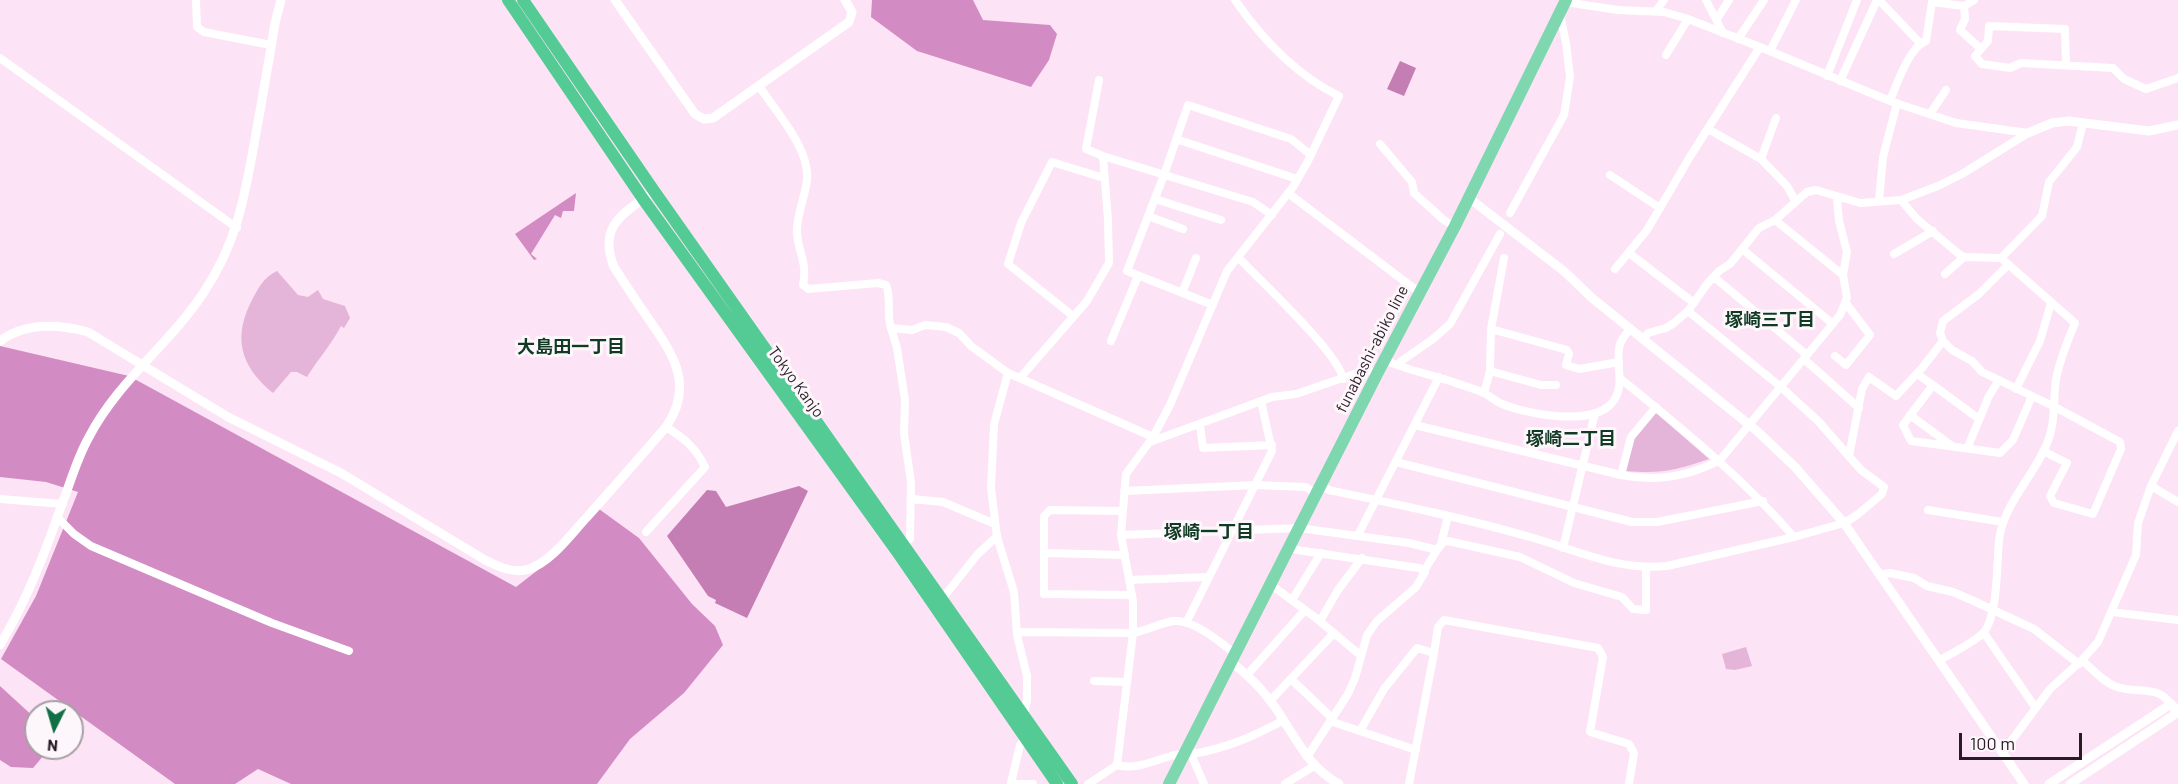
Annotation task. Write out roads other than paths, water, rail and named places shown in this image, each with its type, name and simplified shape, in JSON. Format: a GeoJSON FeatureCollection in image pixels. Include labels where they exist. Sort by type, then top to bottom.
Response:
{"type":"FeatureCollection","features":[{"type":"Feature","properties":{"kind":"highway","name":"Tokyo Kanjo"},"geometry":{"type":"LineString","coordinates":[[508,0],[643,199],[898,553],[1053,782]]}},
{"type":"Feature","properties":{"kind":"highway","name":"Tokyo Kanjo"},"geometry":{"type":"LineString","coordinates":[[523,0],[654,191],[1072,784]]}},
{"type":"Feature","properties":{"kind":"main road","name":"funabashi-abiko line"},"geometry":{"type":"LineString","coordinates":[[1187,754],[1233,658],[1455,226],[1566,1]]}},
{"type":"Feature","properties":{"kind":"main road"},"geometry":{"type":"LineString","coordinates":[[1168,784],[1187,754]]}},
{"type":"Feature","properties":{"kind":"street"},"geometry":{"type":"LineString","coordinates":[[196,0],[197,27],[209,35],[272,45]]}},
{"type":"Feature","properties":{"kind":"street"},"geometry":{"type":"LineString","coordinates":[[0,645],[27,594],[76,465],[97,422],[109,404],[203,294],[219,268],[237,228],[281,0]]}},
{"type":"Feature","properties":{"kind":"street"},"geometry":{"type":"LineString","coordinates":[[615,0],[694,114],[704,119],[713,118],[849,22],[852,12],[845,0]]}},
{"type":"Feature","properties":{"kind":"street"},"geometry":{"type":"LineString","coordinates":[[1118,765],[1133,633],[1132,595],[1121,535],[1126,474],[1151,440],[1170,405],[1227,271],[1297,179],[1339,96],[1307,78],[1272,46],[1235,0]]}},
{"type":"Feature","properties":{"kind":"street"},"geometry":{"type":"LineString","coordinates":[[1656,12],[1664,0]]}},
{"type":"Feature","properties":{"kind":"street"},"geometry":{"type":"LineString","coordinates":[[1706,0],[1723,33]]}},
{"type":"Feature","properties":{"kind":"street"},"geometry":{"type":"LineString","coordinates":[[1717,19],[1729,0]]}},
{"type":"Feature","properties":{"kind":"street"},"geometry":{"type":"LineString","coordinates":[[1738,39],[1764,0]]}},
{"type":"Feature","properties":{"kind":"street"},"geometry":{"type":"LineString","coordinates":[[1770,51],[1796,0]]}},
{"type":"Feature","properties":{"kind":"street"},"geometry":{"type":"LineString","coordinates":[[1827,76],[1857,0]]}},
{"type":"Feature","properties":{"kind":"street"},"geometry":{"type":"LineString","coordinates":[[1840,81],[1878,0],[1920,43]]}},
{"type":"Feature","properties":{"kind":"street"},"geometry":{"type":"LineString","coordinates":[[1879,201],[1883,157],[1894,102],[1905,66],[1920,43],[1926,40],[1932,2],[1964,6],[1974,0]]}},
{"type":"Feature","properties":{"kind":"street"},"geometry":{"type":"LineString","coordinates":[[1566,1],[1618,10],[1656,12],[1688,19],[1827,76],[1956,123],[2028,133]]}},
{"type":"Feature","properties":{"kind":"street"},"geometry":{"type":"LineString","coordinates":[[1964,6],[1965,19],[1960,30],[1981,50]]}},
{"type":"Feature","properties":{"kind":"street"},"geometry":{"type":"LineString","coordinates":[[1510,213],[1564,115],[1570,77],[1566,43],[1559,14]]}},
{"type":"Feature","properties":{"kind":"street"},"geometry":{"type":"LineString","coordinates":[[1666,55],[1688,19]]}},
{"type":"Feature","properties":{"kind":"street"},"geometry":{"type":"LineString","coordinates":[[2066,64],[2065,29],[1989,26],[1988,41],[1975,56],[1982,64],[2010,68],[2021,63],[2113,68],[2124,79],[2146,88],[2178,78]]}},
{"type":"Feature","properties":{"kind":"street"},"geometry":{"type":"LineString","coordinates":[[1616,269],[1647,230],[1760,47]]}},
{"type":"Feature","properties":{"kind":"street"},"geometry":{"type":"LineString","coordinates":[[0,58],[237,228]]}},
{"type":"Feature","properties":{"kind":"street"},"geometry":{"type":"LineString","coordinates":[[1099,80],[1086,149],[1253,202],[1272,214]]}},
{"type":"Feature","properties":{"kind":"street"},"geometry":{"type":"LineString","coordinates":[[759,86],[800,146],[807,168],[806,188],[797,228],[806,269],[803,285],[808,289],[886,285],[890,304],[888,319],[897,348],[903,384],[904,434],[911,482],[910,539],[902,544]]}},
{"type":"Feature","properties":{"kind":"street"},"geometry":{"type":"LineString","coordinates":[[1930,114],[1946,90]]}},
{"type":"Feature","properties":{"kind":"street"},"geometry":{"type":"LineString","coordinates":[[1213,305],[1127,271],[1188,105],[1291,140],[1311,155]]}},
{"type":"Feature","properties":{"kind":"street"},"geometry":{"type":"LineString","coordinates":[[1761,159],[1776,118]]}},
{"type":"Feature","properties":{"kind":"street"},"geometry":{"type":"LineString","coordinates":[[1643,339],[1648,333],[1666,328],[1688,311],[1714,277],[1730,264],[1759,228],[1775,220],[1807,192],[1816,190],[1860,203],[1901,200],[1962,174],[2028,133],[2052,123],[2069,121],[2149,131],[2178,125]]}},
{"type":"Feature","properties":{"kind":"street"},"geometry":{"type":"LineString","coordinates":[[2001,258],[2042,216],[2049,182],[2077,147],[2083,123]]}},
{"type":"Feature","properties":{"kind":"street"},"geometry":{"type":"LineString","coordinates":[[1708,129],[1761,159],[1787,186],[1796,202]]}},
{"type":"Feature","properties":{"kind":"street"},"geometry":{"type":"LineString","coordinates":[[1176,140],[1297,179]]}},
{"type":"Feature","properties":{"kind":"street"},"geometry":{"type":"LineString","coordinates":[[1380,144],[1412,182],[1414,193],[1445,221],[1455,226]]}},
{"type":"Feature","properties":{"kind":"street"},"geometry":{"type":"LineString","coordinates":[[1020,378],[1087,301],[1109,263],[1103,156]]}},
{"type":"Feature","properties":{"kind":"street"},"geometry":{"type":"LineString","coordinates":[[1073,316],[1008,264],[1021,223],[1052,162],[1104,178]]}},
{"type":"Feature","properties":{"kind":"street"},"geometry":{"type":"LineString","coordinates":[[1610,175],[1660,207]]}},
{"type":"Feature","properties":{"kind":"street"},"geometry":{"type":"LineString","coordinates":[[1,337],[29,328],[51,325],[68,326],[88,332],[228,417],[341,473],[485,560],[507,569],[524,570],[532,568],[547,558],[569,537],[666,428],[675,412],[681,391],[676,365],[669,349],[614,267],[608,253],[608,240],[613,225],[623,214],[654,191]]}},
{"type":"Feature","properties":{"kind":"street"},"geometry":{"type":"LineString","coordinates":[[1287,194],[1420,293]]}},
{"type":"Feature","properties":{"kind":"street"},"geometry":{"type":"LineString","coordinates":[[1415,425],[1621,475],[1648,479],[1668,478],[1705,468],[1720,460],[1782,388],[1840,315],[1847,298],[1843,275],[1847,252],[1839,221],[1838,197]]}},
{"type":"Feature","properties":{"kind":"street"},"geometry":{"type":"LineString","coordinates":[[1469,198],[1565,272],[1630,329],[1750,425],[1795,467],[1844,523],[2024,784]]}},
{"type":"Feature","properties":{"kind":"street"},"geometry":{"type":"LineString","coordinates":[[1155,199],[1221,220]]}},
{"type":"Feature","properties":{"kind":"street"},"geometry":{"type":"LineString","coordinates":[[1901,200],[1917,219],[1964,257],[2001,258],[2075,323],[2061,355],[2050,437],[2003,522],[1999,539],[1998,575],[1992,610],[1984,633],[1940,660]]}},
{"type":"Feature","properties":{"kind":"street"},"geometry":{"type":"LineString","coordinates":[[1148,216],[1183,229]]}},
{"type":"Feature","properties":{"kind":"street"},"geometry":{"type":"LineString","coordinates":[[1775,220],[1843,275]]}},
{"type":"Feature","properties":{"kind":"street"},"geometry":{"type":"LineString","coordinates":[[1894,254],[1933,231]]}},
{"type":"Feature","properties":{"kind":"street"},"geometry":{"type":"LineString","coordinates":[[1399,365],[1450,324],[1500,234]]}},
{"type":"Feature","properties":{"kind":"street"},"geometry":{"type":"LineString","coordinates":[[1742,249],[1833,324]]}},
{"type":"Feature","properties":{"kind":"street"},"geometry":{"type":"LineString","coordinates":[[1629,253],[1694,303]]}},
{"type":"Feature","properties":{"kind":"street"},"geometry":{"type":"LineString","coordinates":[[1238,257],[1318,339],[1342,372],[1343,379]]}},
{"type":"Feature","properties":{"kind":"street"},"geometry":{"type":"LineString","coordinates":[[1945,274],[1964,257]]}},
{"type":"Feature","properties":{"kind":"street"},"geometry":{"type":"LineString","coordinates":[[1182,293],[1196,258]]}},
{"type":"Feature","properties":{"kind":"street"},"geometry":{"type":"LineString","coordinates":[[1484,393],[1490,371],[1491,329],[1504,258]]}},
{"type":"Feature","properties":{"kind":"street"},"geometry":{"type":"LineString","coordinates":[[2008,265],[1979,294],[1943,321],[1940,333],[1943,342],[1972,361],[1982,372],[2055,407],[2120,442],[2121,449],[2093,514],[2054,503],[2050,496],[2067,463],[2043,451]]}},
{"type":"Feature","properties":{"kind":"street"},"geometry":{"type":"LineString","coordinates":[[1111,341],[1138,276]]}},
{"type":"Feature","properties":{"kind":"street"},"geometry":{"type":"LineString","coordinates":[[1714,277],[1806,357],[1859,408]]}},
{"type":"Feature","properties":{"kind":"street"},"geometry":{"type":"LineString","coordinates":[[1835,356],[1846,365],[1870,335],[1845,303]]}},
{"type":"Feature","properties":{"kind":"street"},"geometry":{"type":"LineString","coordinates":[[2016,389],[2040,341],[2051,303]]}},
{"type":"Feature","properties":{"kind":"street"},"geometry":{"type":"LineString","coordinates":[[1124,491],[1255,486],[1329,490],[1530,537],[1610,563],[1646,568],[1667,566],[1794,537],[1844,523],[1882,494],[1884,487],[1861,470],[1819,422],[1782,388],[1688,311]]}},
{"type":"Feature","properties":{"kind":"street"},"geometry":{"type":"LineString","coordinates":[[891,328],[912,330],[925,326],[946,327],[959,333],[971,346],[1008,373],[1151,440],[1200,425],[1272,397],[1296,394],[1366,370],[1377,374]]}},
{"type":"Feature","properties":{"kind":"street"},"geometry":{"type":"LineString","coordinates":[[1491,329],[1567,350],[1569,354],[1566,365],[1579,369],[1619,362]]}},
{"type":"Feature","properties":{"kind":"street"},"geometry":{"type":"LineString","coordinates":[[1385,360],[1484,393],[1501,403],[1561,417],[1595,413],[1611,404],[1619,388],[1621,341],[1630,329]]}},
{"type":"Feature","properties":{"kind":"street"},"geometry":{"type":"LineString","coordinates":[[1849,456],[1862,389],[1869,377],[1896,396],[1943,342]]}},
{"type":"Feature","properties":{"kind":"street"},"geometry":{"type":"LineString","coordinates":[[1490,371],[1541,385],[1556,386]]}},
{"type":"Feature","properties":{"kind":"street"},"geometry":{"type":"LineString","coordinates":[[1008,373],[992,436],[991,488],[997,536],[1014,592],[1017,632],[1027,676],[1024,716]]}},
{"type":"Feature","properties":{"kind":"street"},"geometry":{"type":"LineString","coordinates":[[1917,374],[1979,419]]}},
{"type":"Feature","properties":{"kind":"street"},"geometry":{"type":"LineString","coordinates":[[1359,535],[1439,377]]}},
{"type":"Feature","properties":{"kind":"street"},"geometry":{"type":"LineString","coordinates":[[1621,379],[1720,460],[1763,501],[1794,537]]}},
{"type":"Feature","properties":{"kind":"street"},"geometry":{"type":"LineString","coordinates":[[1971,449],[1969,444],[1979,419],[1999,380]]}},
{"type":"Feature","properties":{"kind":"street"},"geometry":{"type":"LineString","coordinates":[[1933,385],[1903,425],[1911,441],[2000,453],[2013,440],[2031,396]]}},
{"type":"Feature","properties":{"kind":"street"},"geometry":{"type":"LineString","coordinates":[[1186,623],[1272,451],[1261,401]]}},
{"type":"Feature","properties":{"kind":"street"},"geometry":{"type":"LineString","coordinates":[[1621,475],[1631,437],[1656,407]]}},
{"type":"Feature","properties":{"kind":"street"},"geometry":{"type":"LineString","coordinates":[[1563,548],[1595,413]]}},
{"type":"Feature","properties":{"kind":"street"},"geometry":{"type":"LineString","coordinates":[[1910,415],[1953,447]]}},
{"type":"Feature","properties":{"kind":"street"},"geometry":{"type":"LineString","coordinates":[[1200,425],[1203,448],[1272,445]]}},
{"type":"Feature","properties":{"kind":"street"},"geometry":{"type":"LineString","coordinates":[[646,532],[705,467],[700,456],[690,444],[666,428]]}},
{"type":"Feature","properties":{"kind":"street"},"geometry":{"type":"LineString","coordinates":[[2001,749],[2009,744],[2050,689],[2081,662],[2098,642],[2136,555],[2138,523],[2151,486],[2178,431]]}},
{"type":"Feature","properties":{"kind":"street"},"geometry":{"type":"LineString","coordinates":[[1396,462],[1623,520],[1648,523],[1763,501]]}},
{"type":"Feature","properties":{"kind":"street"},"geometry":{"type":"LineString","coordinates":[[2151,486],[2178,502]]}},
{"type":"Feature","properties":{"kind":"street"},"geometry":{"type":"LineString","coordinates":[[0,500],[63,504]]}},
{"type":"Feature","properties":{"kind":"street"},"geometry":{"type":"LineString","coordinates":[[912,500],[943,502],[995,524]]}},
{"type":"Feature","properties":{"kind":"street"},"geometry":{"type":"LineString","coordinates":[[1123,511],[1050,510],[1044,516],[1044,594],[1132,595]]}},
{"type":"Feature","properties":{"kind":"street"},"geometry":{"type":"LineString","coordinates":[[1928,510],[2003,522]]}},
{"type":"Feature","properties":{"kind":"street"},"geometry":{"type":"LineString","coordinates":[[1438,548],[1448,516]]}},
{"type":"Feature","properties":{"kind":"street"},"geometry":{"type":"LineString","coordinates":[[57,517],[74,534],[91,546],[272,623],[349,651]]}},
{"type":"Feature","properties":{"kind":"street"},"geometry":{"type":"LineString","coordinates":[[1121,535],[1299,528],[1438,548]]}},
{"type":"Feature","properties":{"kind":"street"},"geometry":{"type":"LineString","coordinates":[[942,599],[977,555],[997,536]]}},
{"type":"Feature","properties":{"kind":"street"},"geometry":{"type":"LineString","coordinates":[[1307,757],[1352,686],[1367,635],[1377,621],[1416,587],[1438,548],[1445,541],[1517,556],[1574,583],[1622,597],[1634,609],[1646,610],[1646,568]]}},
{"type":"Feature","properties":{"kind":"street"},"geometry":{"type":"LineString","coordinates":[[1290,546],[1297,550],[1362,558],[1419,568],[1424,571]]}},
{"type":"Feature","properties":{"kind":"street"},"geometry":{"type":"LineString","coordinates":[[1044,553],[1125,555]]}},
{"type":"Feature","properties":{"kind":"street"},"geometry":{"type":"LineString","coordinates":[[1292,600],[1321,553]]}},
{"type":"Feature","properties":{"kind":"street"},"geometry":{"type":"LineString","coordinates":[[1320,621],[1338,590],[1362,558]]}},
{"type":"Feature","properties":{"kind":"street"},"geometry":{"type":"LineString","coordinates":[[1880,575],[1890,573],[1914,578],[1927,586],[1953,592],[2034,629],[2116,687],[2158,692],[2165,695],[2174,707],[2174,715],[2070,784]]}},
{"type":"Feature","properties":{"kind":"street"},"geometry":{"type":"LineString","coordinates":[[1130,580],[1208,577]]}},
{"type":"Feature","properties":{"kind":"street"},"geometry":{"type":"LineString","coordinates":[[1270,585],[1320,621],[1360,655]]}},
{"type":"Feature","properties":{"kind":"street"},"geometry":{"type":"LineString","coordinates":[[1247,675],[1305,610]]}},
{"type":"Feature","properties":{"kind":"street"},"geometry":{"type":"LineString","coordinates":[[2112,612],[2178,620]]}},
{"type":"Feature","properties":{"kind":"street"},"geometry":{"type":"LineString","coordinates":[[1409,784],[1438,627],[1444,620],[1598,648],[1603,657],[1590,732],[1629,744],[1634,753],[1629,784]]}},
{"type":"Feature","properties":{"kind":"street"},"geometry":{"type":"LineString","coordinates":[[1017,632],[1133,633],[1173,621],[1186,623],[1209,634],[1233,658],[1270,701],[1314,766],[1339,784]]}},
{"type":"Feature","properties":{"kind":"street"},"geometry":{"type":"LineString","coordinates":[[1270,701],[1334,633]]}},
{"type":"Feature","properties":{"kind":"street"},"geometry":{"type":"LineString","coordinates":[[1984,633],[2035,707]]}},
{"type":"Feature","properties":{"kind":"street"},"geometry":{"type":"LineString","coordinates":[[1360,731],[1384,689],[1417,648],[1434,653]]}},
{"type":"Feature","properties":{"kind":"street"},"geometry":{"type":"LineString","coordinates":[[1291,680],[1331,720],[1416,750]]}},
{"type":"Feature","properties":{"kind":"street"},"geometry":{"type":"LineString","coordinates":[[1094,681],[1127,682]]}},
{"type":"Feature","properties":{"kind":"street"},"geometry":{"type":"LineString","coordinates":[[2049,784],[2174,707]]}},
{"type":"Feature","properties":{"kind":"street"},"geometry":{"type":"LineString","coordinates":[[1088,784],[1118,765],[1143,766],[1173,755],[1187,754],[1253,738],[1284,720]]}},
{"type":"Feature","properties":{"kind":"street"},"geometry":{"type":"LineString","coordinates":[[1026,740],[1020,745],[1011,783],[1033,784]]}},
{"type":"Feature","properties":{"kind":"street"},"geometry":{"type":"LineString","coordinates":[[1187,754],[1204,784]]}},
{"type":"Feature","properties":{"kind":"street"},"geometry":{"type":"LineString","coordinates":[[1285,784],[1314,766]]}},
{"type":"Feature","properties":{"kind":"district","name":"塚崎三丁目"},"geometry":{"type":"Point","coordinates":[1770,320]}},
{"type":"Feature","properties":{"kind":"district","name":"大島田一丁目"},"geometry":{"type":"Point","coordinates":[571,347]}},
{"type":"Feature","properties":{"kind":"district","name":"塚崎二丁目"},"geometry":{"type":"Point","coordinates":[1571,439]}},
{"type":"Feature","properties":{"kind":"district","name":"塚崎一丁目"},"geometry":{"type":"Point","coordinates":[1209,532]}}]}
